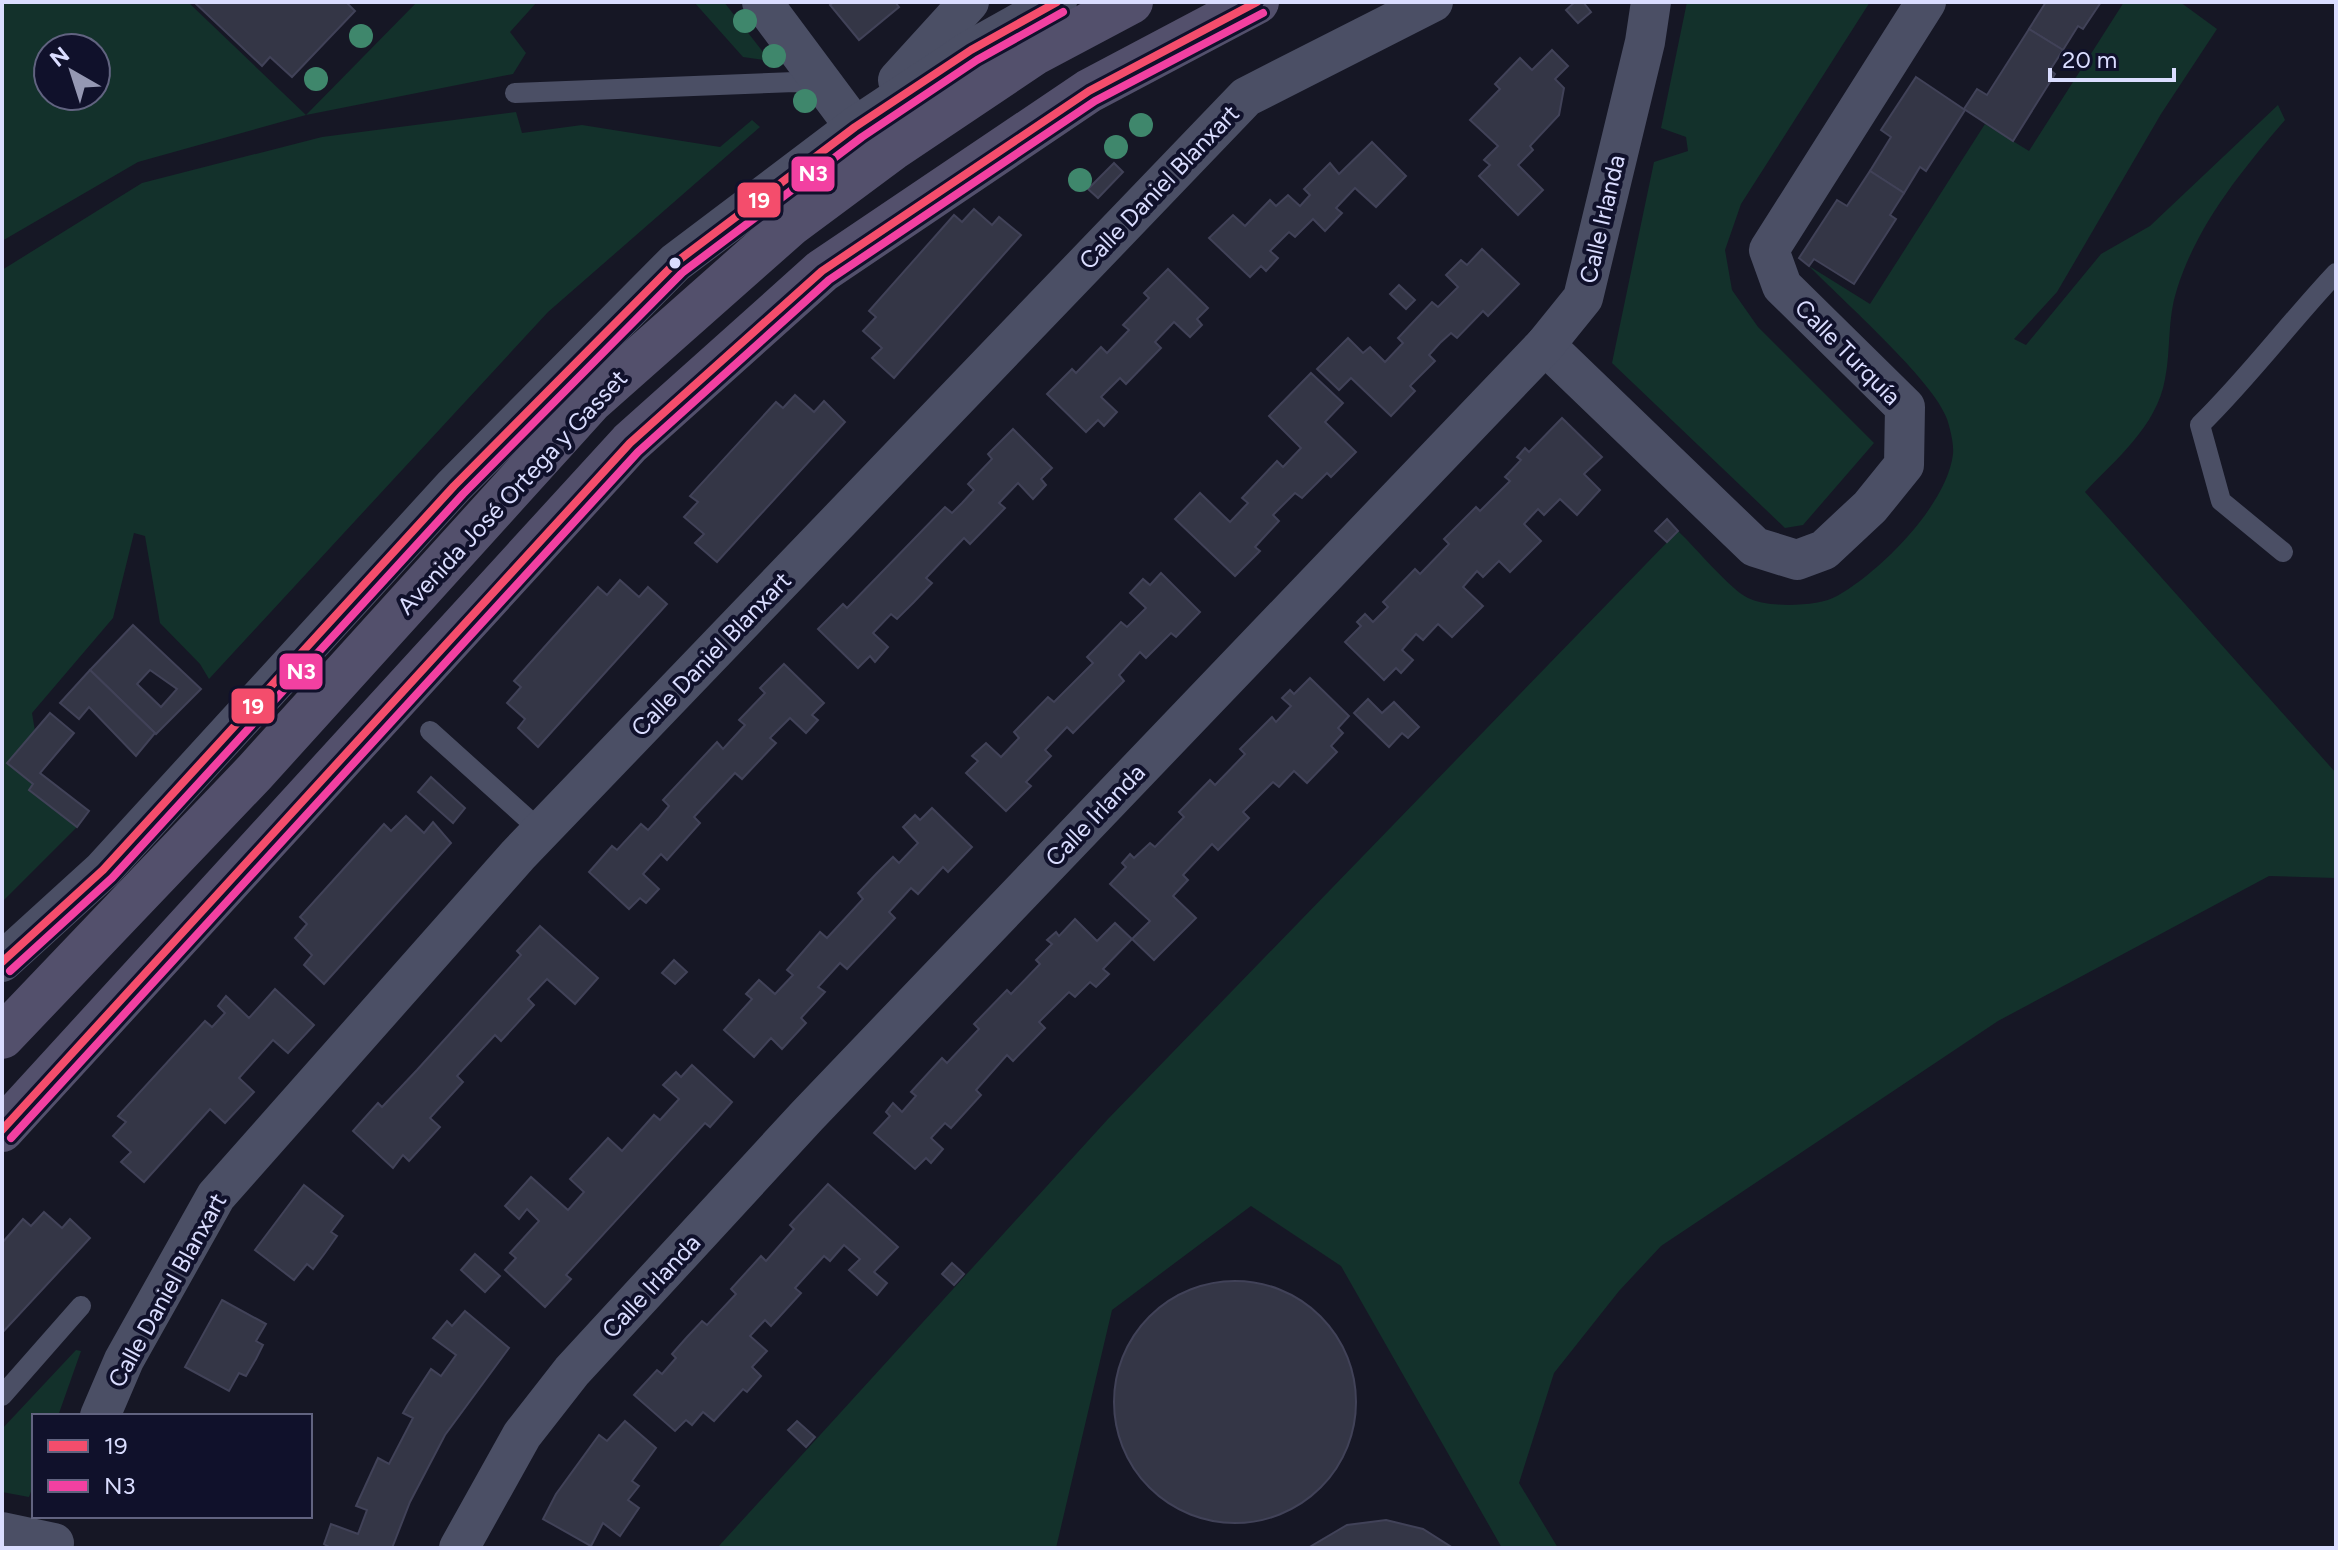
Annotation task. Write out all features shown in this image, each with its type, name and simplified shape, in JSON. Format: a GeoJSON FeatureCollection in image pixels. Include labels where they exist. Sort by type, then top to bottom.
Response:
{"type":"FeatureCollection","features":[{"type":"Feature","properties":{"kind":"main road","name":"Avenida José Ortega y Gasset"},"geometry":{"type":"LineString","coordinates":[[2,1037],[255,772],[591,401],[816,205],[1035,53],[1131,2]]}},
{"type":"Feature","properties":{"kind":"main road"},"geometry":{"type":"LineString","coordinates":[[2,1130],[642,433],[822,271],[1089,91],[1257,2]]}},
{"type":"Feature","properties":{"kind":"street"},"geometry":{"type":"LineString","coordinates":[[762,2],[855,127],[969,2]]}},
{"type":"Feature","properties":{"kind":"street","name":"Avenida José Ortega y Gasset"},"geometry":{"type":"LineString","coordinates":[[2,962],[103,870],[454,486],[675,263],[855,127],[971,50],[1057,2]]}},
{"type":"Feature","properties":{"kind":"street","name":"Calle Daniel Blanxart"},"geometry":{"type":"LineString","coordinates":[[101,1414],[124,1360],[216,1196],[541,831],[1246,97],[1433,2]]}},
{"type":"Feature","properties":{"kind":"street"},"geometry":{"type":"LineString","coordinates":[[1628,2],[1645,42]]}},
{"type":"Feature","properties":{"kind":"street","name":"Calle Irlanda"},"geometry":{"type":"LineString","coordinates":[[459,1548],[522,1435],[572,1371],[807,1116],[1545,345],[1583,298],[1645,42],[1651,2]]}},
{"type":"Feature","properties":{"kind":"street","name":"Calle Turquía"},"geometry":{"type":"LineString","coordinates":[[1545,345],[1755,547],[1797,560],[1824,550],[1870,507],[1904,465],[1905,407],[1782,286],[1769,250],[1926,2]]}},
{"type":"Feature","properties":{"kind":"street"},"geometry":{"type":"LineString","coordinates":[[2,1532],[57,1536]]}},
{"type":"Feature","properties":{"kind":"lane"},"geometry":{"type":"LineString","coordinates":[[515,93],[795,82],[826,88]]}},
{"type":"Feature","properties":{"kind":"lane"},"geometry":{"type":"LineString","coordinates":[[2283,552],[2221,501],[2200,425],[2239,387],[2282,330],[2336,273]]}},
{"type":"Feature","properties":{"kind":"lane"},"geometry":{"type":"LineString","coordinates":[[430,731],[541,831]]}},
{"type":"Feature","properties":{"kind":"lane"},"geometry":{"type":"LineString","coordinates":[[2,1396],[81,1306]]}},
{"type":"Feature","properties":{"kind":"green space"},"geometry":{"type":"Polygon","coordinates":[[[2,2],[188,2],[306,115],[138,162],[2,241],[2,2]]]}},
{"type":"Feature","properties":{"kind":"green space"},"geometry":{"type":"Polygon","coordinates":[[[417,2],[537,2],[510,32],[526,53],[513,74],[306,115],[417,2]]]}},
{"type":"Feature","properties":{"kind":"green space"},"geometry":{"type":"Polygon","coordinates":[[[694,2],[724,2],[770,61],[743,57],[694,2]]]}},
{"type":"Feature","properties":{"kind":"green space"},"geometry":{"type":"Polygon","coordinates":[[[1687,2],[1870,2],[1741,204],[1725,250],[1732,290],[1758,327],[1874,443],[1803,525],[1785,528],[1612,363],[1654,162],[1688,151],[1686,137],[1661,128],[1687,2]]]}},
{"type":"Feature","properties":{"kind":"green space"},"geometry":{"type":"Polygon","coordinates":[[[2124,2],[2180,2],[2217,29],[2161,114],[2057,292],[2014,339],[2026,345],[2101,254],[2150,226],[2278,105],[2285,120],[2222,199],[2186,265],[2172,312],[2161,396],[2134,441],[2085,492],[2336,773],[2336,878],[2269,876],[1998,1021],[1661,1246],[1619,1291],[1554,1373],[1519,1483],[1558,1548],[1502,1548],[1341,1266],[1251,1206],[1112,1310],[1056,1548],[717,1548],[1108,1119],[1678,531],[1741,593],[1756,601],[1780,605],[1806,604],[1837,596],[1872,571],[1909,535],[1925,515],[1948,474],[1953,450],[1947,419],[1939,403],[1906,363],[1809,266],[1870,304],[1985,124],[2029,151],[2124,2]]]}},
{"type":"Feature","properties":{"kind":"green space"},"geometry":{"type":"Polygon","coordinates":[[[516,112],[522,133],[582,125],[720,147],[752,120],[760,127],[548,312],[209,679],[200,664],[160,623],[145,536],[134,533],[113,618],[32,713],[35,731],[33,784],[29,790],[77,827],[2,902],[2,270],[142,183],[322,137],[516,112]]]}},
{"type":"Feature","properties":{"kind":"green space"},"geometry":{"type":"Polygon","coordinates":[[[76,1350],[81,1351],[59,1414],[32,1414],[32,1489],[29,1497],[2,1492],[2,1429],[76,1350]]]}},
{"type":"Feature","properties":{"kind":"building"},"geometry":{"type":"Polygon","coordinates":[[[194,2],[346,2],[355,11],[292,77],[270,57],[262,66],[194,2]]]}},
{"type":"Feature","properties":{"kind":"building"},"geometry":{"type":"Polygon","coordinates":[[[834,2],[895,2],[899,7],[859,40],[830,5],[834,2]]]}},
{"type":"Feature","properties":{"kind":"building"},"geometry":{"type":"Polygon","coordinates":[[[1575,2],[1583,2],[1591,12],[1578,23],[1566,10],[1575,2]]]}},
{"type":"Feature","properties":{"kind":"building"},"geometry":{"type":"Polygon","coordinates":[[[2046,2],[2101,2],[2083,29],[2078,26],[2063,50],[2029,29],[2046,2]]]}},
{"type":"Feature","properties":{"kind":"building"},"geometry":{"type":"Polygon","coordinates":[[[2029,29],[2063,50],[2050,70],[2055,74],[2013,141],[1964,109],[1977,89],[1987,95],[2029,29]]]}},
{"type":"Feature","properties":{"kind":"building"},"geometry":{"type":"Polygon","coordinates":[[[1552,50],[1568,66],[1555,79],[1564,88],[1559,115],[1530,146],[1533,150],[1518,165],[1543,190],[1518,215],[1479,176],[1490,165],[1484,160],[1498,146],[1470,120],[1500,89],[1495,84],[1520,58],[1532,70],[1552,50]]]}},
{"type":"Feature","properties":{"kind":"building"},"geometry":{"type":"Polygon","coordinates":[[[1916,77],[1965,110],[1926,171],[1920,167],[1904,193],[1870,171],[1891,137],[1881,130],[1916,77]]]}},
{"type":"Feature","properties":{"kind":"building"},"geometry":{"type":"Polygon","coordinates":[[[1372,142],[1406,176],[1376,207],[1355,188],[1336,208],[1342,213],[1325,231],[1313,219],[1295,237],[1289,232],[1270,251],[1278,258],[1266,271],[1261,266],[1250,277],[1209,238],[1233,215],[1245,226],[1270,200],[1276,206],[1288,195],[1300,206],[1310,195],[1304,189],[1330,163],[1339,174],[1372,142]]]}},
{"type":"Feature","properties":{"kind":"building"},"geometry":{"type":"Polygon","coordinates":[[[1114,163],[1123,172],[1098,198],[1088,189],[1114,163]]]}},
{"type":"Feature","properties":{"kind":"building"},"geometry":{"type":"Polygon","coordinates":[[[1870,171],[1904,193],[1890,215],[1896,219],[1854,284],[1814,259],[1809,266],[1799,258],[1837,200],[1847,206],[1870,171]]]}},
{"type":"Feature","properties":{"kind":"building"},"geometry":{"type":"Polygon","coordinates":[[[974,209],[992,225],[999,217],[1021,235],[894,378],[872,358],[882,348],[863,331],[876,317],[869,311],[954,215],[962,222],[974,209]]]}},
{"type":"Feature","properties":{"kind":"building"},"geometry":{"type":"Polygon","coordinates":[[[1482,249],[1519,284],[1488,316],[1483,311],[1457,338],[1451,333],[1440,343],[1429,355],[1435,361],[1410,386],[1415,391],[1391,416],[1351,378],[1339,390],[1317,369],[1348,338],[1363,353],[1370,347],[1385,362],[1403,343],[1398,338],[1432,302],[1438,307],[1458,287],[1446,275],[1461,260],[1467,265],[1482,249]]]}},
{"type":"Feature","properties":{"kind":"building"},"geometry":{"type":"Polygon","coordinates":[[[1168,269],[1208,308],[1197,319],[1202,325],[1190,337],[1174,322],[1155,342],[1161,348],[1126,384],[1120,378],[1101,397],[1117,412],[1104,426],[1098,420],[1086,432],[1047,394],[1072,369],[1076,373],[1101,347],[1107,353],[1129,330],[1123,325],[1149,298],[1144,293],[1168,269]]]}},
{"type":"Feature","properties":{"kind":"building"},"geometry":{"type":"Polygon","coordinates":[[[1399,285],[1415,300],[1406,309],[1390,294],[1399,285]]]}},
{"type":"Feature","properties":{"kind":"building"},"geometry":{"type":"Polygon","coordinates":[[[1311,373],[1343,403],[1325,422],[1356,452],[1331,477],[1327,473],[1302,498],[1295,493],[1273,515],[1279,521],[1255,547],[1260,551],[1235,576],[1175,519],[1200,493],[1230,522],[1248,503],[1242,498],[1277,461],[1283,467],[1301,448],[1269,416],[1311,373]]]}},
{"type":"Feature","properties":{"kind":"building"},"geometry":{"type":"Polygon","coordinates":[[[795,395],[814,412],[824,401],[845,422],[717,562],[695,543],[704,534],[684,517],[698,502],[690,496],[776,402],[783,408],[795,395]]]}},
{"type":"Feature","properties":{"kind":"building"},"geometry":{"type":"Polygon","coordinates":[[[1562,418],[1602,457],[1584,474],[1600,490],[1577,515],[1560,499],[1544,515],[1538,509],[1524,524],[1541,541],[1510,572],[1499,561],[1483,577],[1477,571],[1463,587],[1483,606],[1452,637],[1438,624],[1423,640],[1416,634],[1402,650],[1413,660],[1401,673],[1396,668],[1384,680],[1345,642],[1361,626],[1357,622],[1365,614],[1373,622],[1388,607],[1383,602],[1415,569],[1420,574],[1449,544],[1444,539],[1476,507],[1480,511],[1510,481],[1505,477],[1521,460],[1517,457],[1525,448],[1529,452],[1562,418]]]}},
{"type":"Feature","properties":{"kind":"building"},"geometry":{"type":"Polygon","coordinates":[[[1013,429],[1052,468],[1041,479],[1046,485],[1033,499],[1018,483],[999,503],[1005,508],[970,544],[964,538],[926,578],[932,583],[914,602],[897,619],[891,614],[873,633],[888,647],[875,662],[870,656],[858,668],[818,629],[843,604],[847,608],[945,507],[952,513],[962,503],[974,490],[968,484],[992,459],[988,454],[1013,429]]]}},
{"type":"Feature","properties":{"kind":"building"},"geometry":{"type":"Polygon","coordinates":[[[1667,519],[1678,531],[1667,542],[1655,531],[1667,519]]]}},
{"type":"Feature","properties":{"kind":"building"},"geometry":{"type":"Polygon","coordinates":[[[1161,573],[1200,612],[1176,637],[1171,633],[1146,658],[1140,652],[1119,675],[1124,681],[1073,733],[1067,727],[1045,750],[1051,756],[1026,782],[1031,786],[1006,811],[966,773],[978,761],[972,756],[986,743],[1001,757],[1019,738],[1014,732],[1048,697],[1054,702],[1093,663],[1087,657],[1121,622],[1127,627],[1146,608],[1130,593],[1143,579],[1150,585],[1161,573]]]}},
{"type":"Feature","properties":{"kind":"building"},"geometry":{"type":"Polygon","coordinates":[[[620,580],[639,597],[648,587],[667,604],[538,747],[518,728],[525,719],[507,703],[521,687],[514,681],[598,587],[607,595],[620,580]]]}},
{"type":"Feature","properties":{"kind":"building"},"geometry":{"type":"Polygon","coordinates":[[[133,625],[201,689],[156,734],[90,670],[133,625]],[[150,670],[137,684],[161,707],[177,689],[150,670]]]}},
{"type":"Feature","properties":{"kind":"building"},"geometry":{"type":"Polygon","coordinates":[[[784,664],[824,703],[812,715],[818,720],[806,733],[790,718],[770,738],[776,743],[742,779],[735,773],[694,817],[700,823],[667,860],[661,854],[643,874],[659,889],[646,903],[640,898],[629,909],[589,872],[612,846],[617,850],[641,824],[648,830],[669,806],[663,800],[717,742],[723,749],[745,725],[739,720],[765,693],[760,688],[784,664]]]}},
{"type":"Feature","properties":{"kind":"building"},"geometry":{"type":"Polygon","coordinates":[[[90,670],[155,733],[136,756],[89,707],[79,719],[60,703],[90,670]]]}},
{"type":"Feature","properties":{"kind":"building"},"geometry":{"type":"Polygon","coordinates":[[[1310,678],[1349,716],[1338,728],[1343,733],[1331,746],[1337,752],[1307,783],[1294,771],[1279,787],[1273,782],[1243,812],[1249,818],[1218,850],[1212,844],[1183,875],[1188,880],[1173,896],[1196,918],[1154,960],[1132,939],[1150,921],[1110,884],[1126,867],[1122,863],[1130,854],[1134,858],[1150,843],[1155,847],[1184,817],[1179,812],[1210,780],[1215,785],[1245,754],[1240,749],[1272,717],[1276,722],[1291,706],[1282,698],[1290,690],[1294,694],[1310,678]]]}},
{"type":"Feature","properties":{"kind":"building"},"geometry":{"type":"Polygon","coordinates":[[[1368,699],[1382,713],[1394,702],[1419,727],[1408,738],[1402,733],[1389,747],[1354,713],[1368,699]]]}},
{"type":"Feature","properties":{"kind":"building"},"geometry":{"type":"Polygon","coordinates":[[[50,713],[74,733],[40,773],[89,811],[77,827],[29,790],[33,784],[7,763],[50,713]]]}},
{"type":"Feature","properties":{"kind":"building"},"geometry":{"type":"Polygon","coordinates":[[[431,777],[465,808],[453,823],[418,792],[431,777]]]}},
{"type":"Feature","properties":{"kind":"building"},"geometry":{"type":"Polygon","coordinates":[[[932,808],[972,847],[948,872],[943,867],[918,894],[911,888],[889,912],[895,918],[847,969],[840,963],[818,987],[825,992],[801,1018],[806,1023],[782,1049],[771,1038],[754,1057],[724,1030],[752,999],[746,994],[759,980],[775,994],[793,975],[787,970],[820,932],[827,938],[863,899],[858,893],[876,874],[893,857],[899,863],[918,843],[903,827],[915,815],[920,820],[932,808]]]}},
{"type":"Feature","properties":{"kind":"building"},"geometry":{"type":"Polygon","coordinates":[[[406,816],[424,833],[433,822],[451,843],[324,984],[304,965],[312,955],[295,938],[307,924],[300,917],[384,824],[391,831],[406,816]]]}},
{"type":"Feature","properties":{"kind":"building"},"geometry":{"type":"Polygon","coordinates":[[[1075,919],[1097,941],[1115,923],[1132,939],[1103,969],[1109,974],[1096,987],[1090,982],[1075,997],[1069,992],[1039,1022],[1045,1028],[1013,1061],[1007,1055],[976,1090],[981,1095],[951,1128],[945,1123],[931,1138],[943,1149],[931,1163],[926,1158],[915,1169],[874,1133],[890,1116],[886,1112],[893,1103],[902,1112],[916,1096],[911,1092],[942,1058],[947,1063],[979,1029],[974,1024],[1007,990],[1011,994],[1040,964],[1036,960],[1052,944],[1047,940],[1056,932],[1059,936],[1075,919]]]}},
{"type":"Feature","properties":{"kind":"building"},"geometry":{"type":"Polygon","coordinates":[[[540,926],[598,978],[575,1004],[547,979],[528,999],[534,1005],[501,1041],[495,1035],[457,1076],[463,1082],[430,1118],[440,1127],[409,1161],[403,1155],[393,1168],[353,1131],[378,1103],[382,1107],[417,1070],[521,955],[517,951],[540,926]]]}},
{"type":"Feature","properties":{"kind":"building"},"geometry":{"type":"Polygon","coordinates":[[[674,960],[687,972],[675,984],[662,973],[674,960]]]}},
{"type":"Feature","properties":{"kind":"building"},"geometry":{"type":"Polygon","coordinates":[[[275,989],[314,1025],[288,1053],[273,1040],[239,1078],[254,1092],[225,1123],[210,1109],[144,1182],[121,1162],[131,1152],[113,1136],[126,1122],[118,1116],[205,1021],[212,1027],[225,1013],[218,1006],[226,996],[249,1018],[275,989]]]}},
{"type":"Feature","properties":{"kind":"building"},"geometry":{"type":"Polygon","coordinates":[[[692,1065],[732,1102],[710,1127],[705,1123],[566,1275],[571,1279],[545,1307],[505,1270],[516,1258],[510,1253],[539,1221],[527,1209],[519,1219],[505,1206],[531,1177],[568,1210],[584,1192],[570,1179],[608,1138],[622,1151],[654,1115],[660,1120],[679,1099],[663,1085],[676,1072],[681,1077],[692,1065]]]}},
{"type":"Feature","properties":{"kind":"building"},"geometry":{"type":"Polygon","coordinates":[[[828,1184],[898,1247],[874,1272],[887,1283],[877,1295],[849,1270],[860,1259],[844,1245],[830,1261],[824,1256],[795,1288],[801,1293],[771,1326],[765,1320],[750,1336],[767,1351],[752,1367],[761,1376],[747,1392],[743,1389],[714,1421],[703,1412],[692,1425],[686,1420],[675,1431],[634,1395],[657,1370],[662,1374],[676,1358],[672,1354],[687,1337],[702,1321],[707,1325],[736,1294],[731,1289],[761,1256],[766,1261],[794,1229],[790,1225],[828,1184]]]}},
{"type":"Feature","properties":{"kind":"building"},"geometry":{"type":"Polygon","coordinates":[[[304,1185],[343,1216],[331,1232],[337,1236],[313,1269],[307,1264],[294,1280],[255,1250],[304,1185]]]}},
{"type":"Feature","properties":{"kind":"building"},"geometry":{"type":"Polygon","coordinates":[[[44,1212],[62,1228],[70,1219],[90,1238],[2,1333],[2,1243],[23,1219],[31,1226],[44,1212]]]}},
{"type":"Feature","properties":{"kind":"building"},"geometry":{"type":"Polygon","coordinates":[[[475,1254],[500,1276],[485,1292],[461,1270],[475,1254]]]}},
{"type":"Feature","properties":{"kind":"building"},"geometry":{"type":"Polygon","coordinates":[[[952,1263],[964,1274],[954,1285],[942,1274],[952,1263]]]}},
{"type":"Feature","properties":{"kind":"building"},"geometry":{"type":"Polygon","coordinates":[[[1235,1281],[1259,1283],[1281,1290],[1321,1316],[1347,1356],[1354,1378],[1354,1426],[1347,1448],[1321,1488],[1281,1514],[1259,1521],[1235,1523],[1211,1521],[1189,1514],[1149,1488],[1123,1448],[1116,1426],[1114,1402],[1116,1378],[1123,1356],[1149,1316],[1189,1290],[1211,1283],[1235,1281]]]}},
{"type":"Feature","properties":{"kind":"building"},"geometry":{"type":"Polygon","coordinates":[[[222,1300],[266,1324],[256,1341],[263,1345],[256,1359],[246,1376],[239,1373],[229,1391],[185,1367],[222,1300]]]}},
{"type":"Feature","properties":{"kind":"building"},"geometry":{"type":"Polygon","coordinates":[[[465,1311],[509,1348],[445,1435],[410,1502],[392,1548],[331,1548],[324,1544],[331,1524],[358,1534],[367,1510],[356,1506],[378,1458],[389,1464],[413,1418],[403,1413],[410,1401],[431,1369],[441,1376],[456,1355],[433,1338],[447,1321],[452,1326],[465,1311]]]}},
{"type":"Feature","properties":{"kind":"building"},"geometry":{"type":"Polygon","coordinates":[[[625,1421],[656,1448],[632,1481],[639,1486],[628,1500],[639,1508],[620,1536],[603,1523],[591,1546],[543,1519],[556,1494],[599,1435],[607,1441],[625,1421]]]}},
{"type":"Feature","properties":{"kind":"building"},"geometry":{"type":"Polygon","coordinates":[[[797,1421],[815,1437],[806,1447],[788,1430],[797,1421]]]}},
{"type":"Feature","properties":{"kind":"building"},"geometry":{"type":"Polygon","coordinates":[[[1386,1520],[1423,1529],[1453,1548],[1308,1548],[1347,1525],[1386,1520]]]}},
{"type":"Feature","properties":{"kind":"transit line","name":"19"},"geometry":{"type":"LineString","coordinates":[[2,962],[103,870],[454,486],[675,263],[855,127],[971,50],[1057,2]]}},
{"type":"Feature","properties":{"kind":"transit line","name":"19"},"geometry":{"type":"LineString","coordinates":[[2,1130],[630,443],[822,271],[1089,91],[1257,2]]}},
{"type":"Feature","properties":{"kind":"transit line","name":"N3"},"geometry":{"type":"LineString","coordinates":[[10,971],[112,878],[463,494],[683,272],[862,137],[977,60],[1063,12]]}},
{"type":"Feature","properties":{"kind":"transit line","name":"N3"},"geometry":{"type":"LineString","coordinates":[[11,1138],[638,452],[829,280],[1095,101],[1263,13]]}}]}
